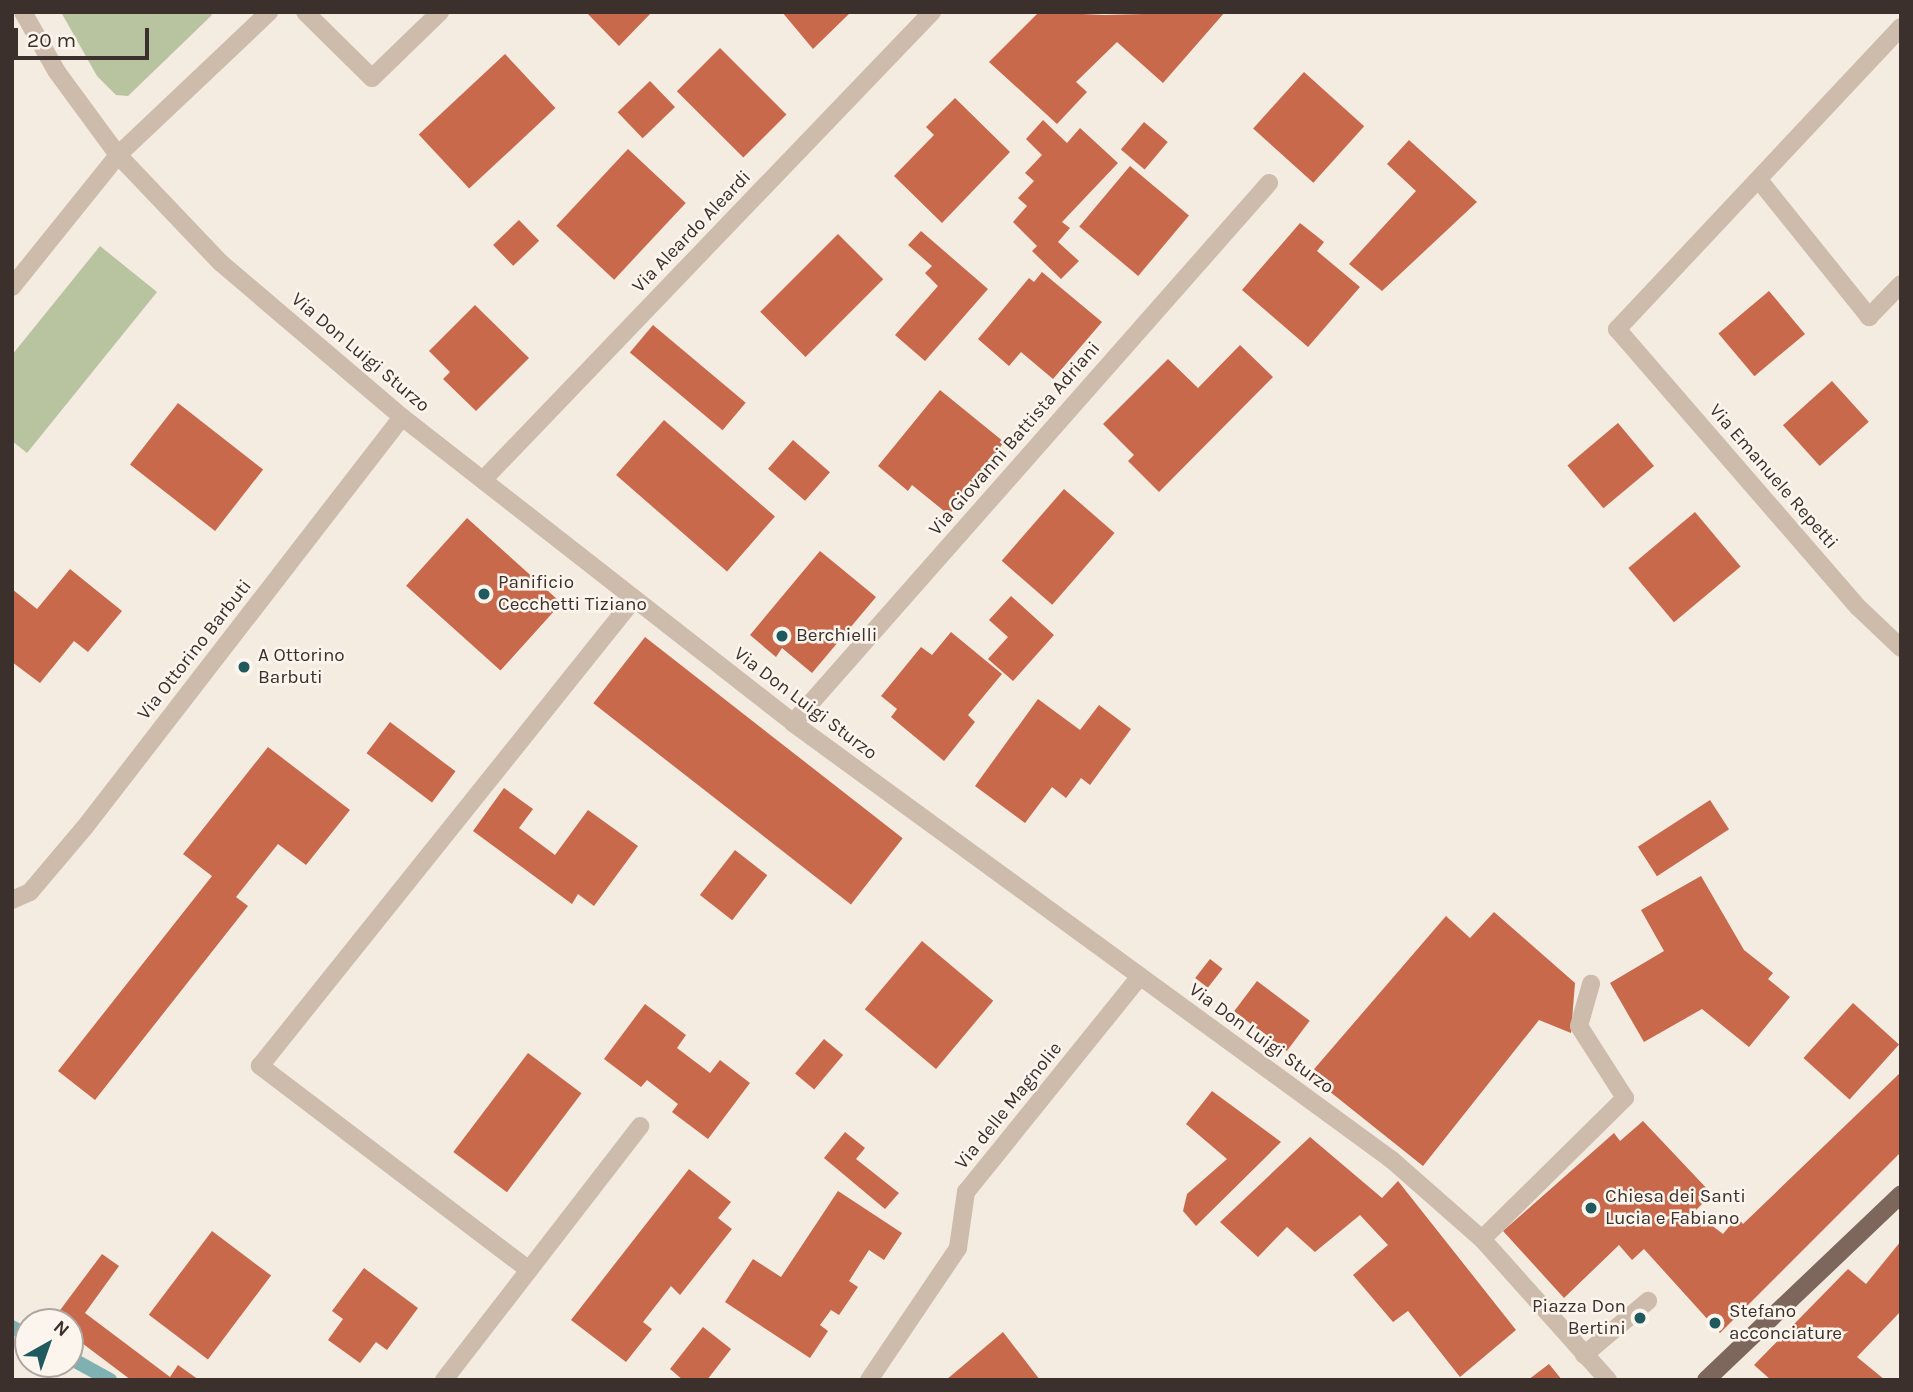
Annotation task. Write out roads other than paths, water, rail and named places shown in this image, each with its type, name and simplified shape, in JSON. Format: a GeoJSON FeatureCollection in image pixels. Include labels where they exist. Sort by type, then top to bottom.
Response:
{"type":"FeatureCollection","features":[{"type":"Feature","properties":{"kind":"main road"},"geometry":{"type":"LineString","coordinates":[[1706,1380],[1901,1194]]}},
{"type":"Feature","properties":{"kind":"street","name":"Via Don Luigi Sturzo"},"geometry":{"type":"LineString","coordinates":[[23,12],[57,72],[118,155],[213,255],[402,417],[793,723],[1392,1160],[1482,1239],[1608,1380]]}},
{"type":"Feature","properties":{"kind":"street"},"geometry":{"type":"LineString","coordinates":[[12,288],[118,155],[269,12]]}},
{"type":"Feature","properties":{"kind":"street"},"geometry":{"type":"LineString","coordinates":[[305,12],[372,78],[440,12]]}},
{"type":"Feature","properties":{"kind":"street","name":"Via Aleardo Aleardi"},"geometry":{"type":"LineString","coordinates":[[483,480],[932,12]]}},
{"type":"Feature","properties":{"kind":"street"},"geometry":{"type":"LineString","coordinates":[[1901,27],[1759,180],[1869,317],[1901,284]]}},
{"type":"Feature","properties":{"kind":"street","name":"Via Emanuele Repetti"},"geometry":{"type":"LineString","coordinates":[[1759,180],[1617,329],[1859,608],[1901,648]]}},
{"type":"Feature","properties":{"kind":"street","name":"Via Giovanni Battista Adriani"},"geometry":{"type":"LineString","coordinates":[[793,723],[1269,183]]}},
{"type":"Feature","properties":{"kind":"street","name":"Via Ottorino Barbuti"},"geometry":{"type":"LineString","coordinates":[[12,900],[30,892],[85,827],[402,417]]}},
{"type":"Feature","properties":{"kind":"street"},"geometry":{"type":"LineString","coordinates":[[529,1270],[260,1066],[634,599]]}},
{"type":"Feature","properties":{"kind":"street","name":"Via delle Magnolie"},"geometry":{"type":"LineString","coordinates":[[869,1380],[958,1248],[965,1192],[1140,976]]}},
{"type":"Feature","properties":{"kind":"street"},"geometry":{"type":"LineString","coordinates":[[1482,1239],[1625,1098],[1579,1026],[1591,984]]}},
{"type":"Feature","properties":{"kind":"street"},"geometry":{"type":"LineString","coordinates":[[444,1380],[640,1126]]}},
{"type":"Feature","properties":{"kind":"street"},"geometry":{"type":"LineString","coordinates":[[1584,1355],[1648,1301]]}},
{"type":"Feature","properties":{"kind":"waterway"},"geometry":{"type":"LineString","coordinates":[[84,1366],[110,1380]]}},
{"type":"Feature","properties":{"kind":"place","name":"Panificio Cecchetti Tiziano"},"geometry":{"type":"Point","coordinates":[484,594]}},
{"type":"Feature","properties":{"kind":"place","name":"Berchielli"},"geometry":{"type":"Point","coordinates":[782,636]}},
{"type":"Feature","properties":{"kind":"place","name":"A Ottorino Barbuti"},"geometry":{"type":"Point","coordinates":[244,667]}},
{"type":"Feature","properties":{"kind":"place","name":"Chiesa dei Santi Lucia e Fabiano"},"geometry":{"type":"Point","coordinates":[1591,1208]}},
{"type":"Feature","properties":{"kind":"place","name":"Piazza Don Bertini"},"geometry":{"type":"Point","coordinates":[1640,1318]}},
{"type":"Feature","properties":{"kind":"place","name":"Stefano acconciature"},"geometry":{"type":"Point","coordinates":[1715,1323]}}]}
